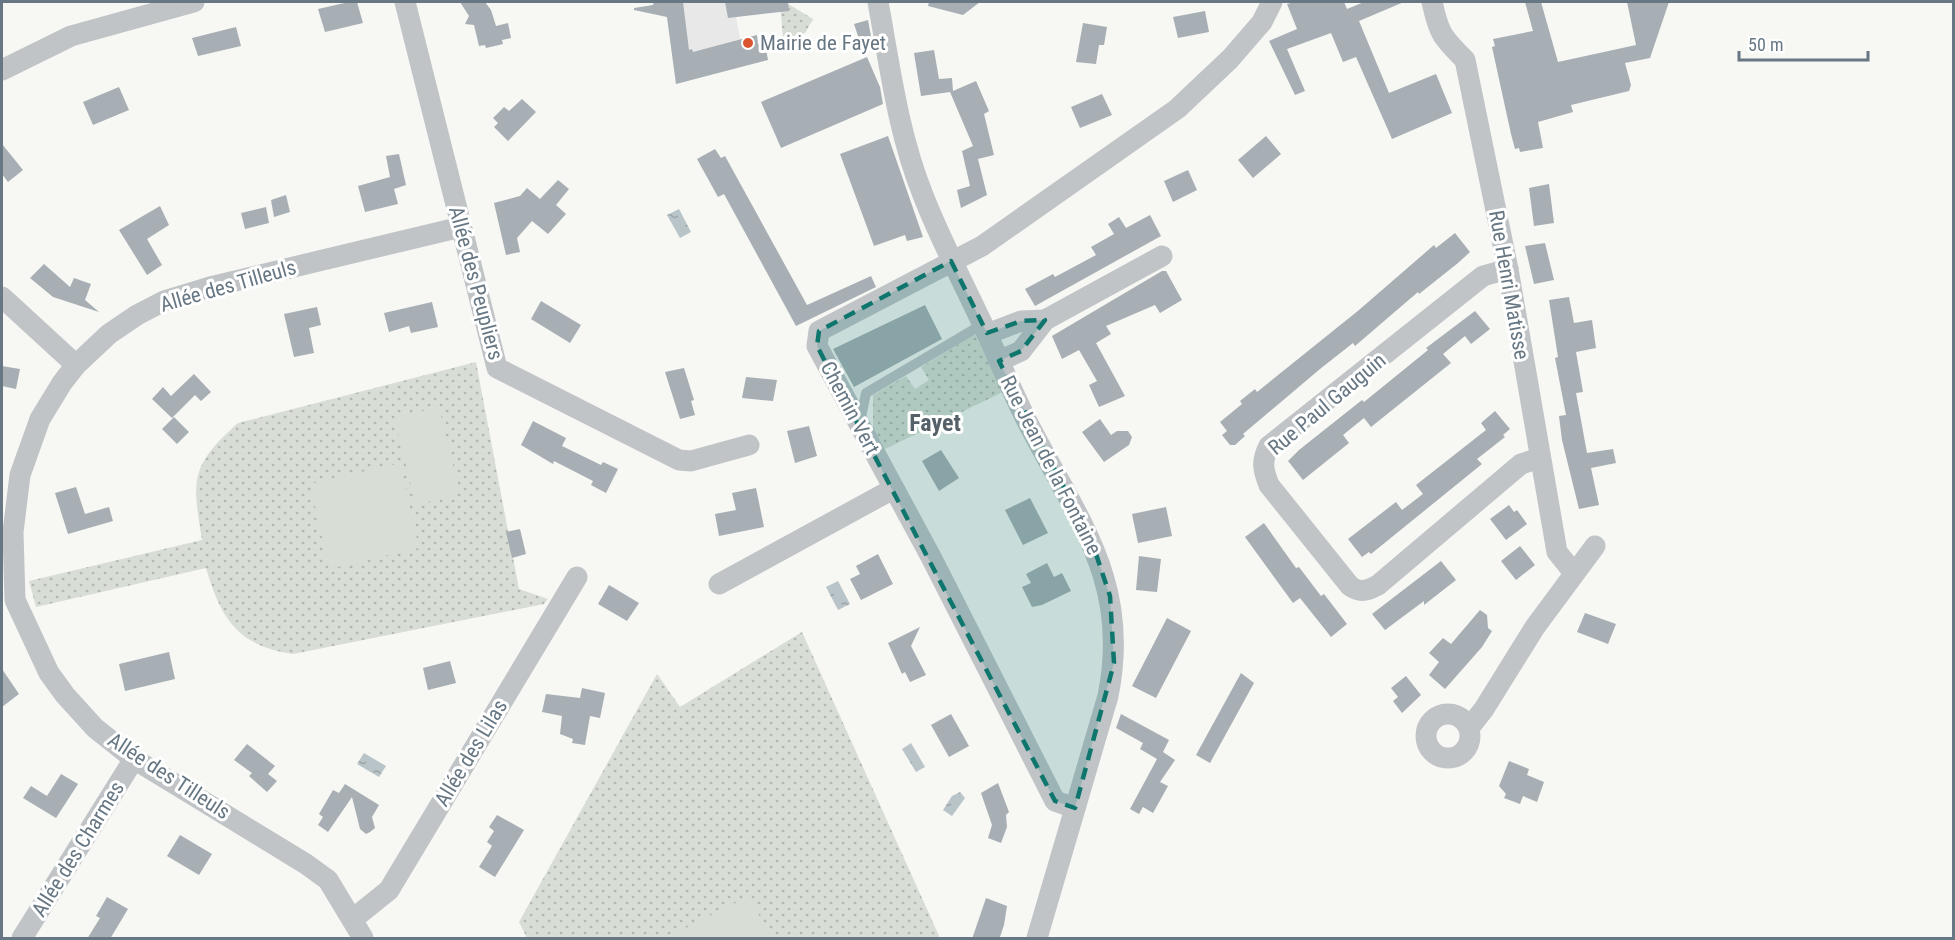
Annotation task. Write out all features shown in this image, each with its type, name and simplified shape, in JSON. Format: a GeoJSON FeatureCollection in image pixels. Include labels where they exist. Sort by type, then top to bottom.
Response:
{"type":"FeatureCollection","features":[{"type":"Feature","properties":{"kind":"street"},"geometry":{"type":"LineString","coordinates":[[2,70],[71,36],[194,2]]}},
{"type":"Feature","properties":{"kind":"street","name":"Allée des Peupliers"},"geometry":{"type":"LineString","coordinates":[[405,2],[497,368],[679,460],[691,461],[749,445]]}},
{"type":"Feature","properties":{"kind":"street","name":"Rue Jean de la Fontaine"},"geometry":{"type":"LineString","coordinates":[[878,2],[901,129],[922,194],[951,261],[1029,424],[1092,542],[1110,596],[1115,628],[1114,663],[1108,696],[1037,939]]}},
{"type":"Feature","properties":{"kind":"street"},"geometry":{"type":"LineString","coordinates":[[951,261],[982,246],[1177,109],[1230,59],[1262,22],[1272,2]]}},
{"type":"Feature","properties":{"kind":"street","name":"Rue Henri Matisse"},"geometry":{"type":"LineString","coordinates":[[1432,2],[1445,42],[1465,60],[1508,270],[1557,552],[1574,573]]}},
{"type":"Feature","properties":{"kind":"street","name":"Allée des Tilleuls"},"geometry":{"type":"LineString","coordinates":[[363,939],[328,880],[306,864],[134,759],[95,728],[65,695],[49,673],[8,602],[12,532],[20,475],[40,419],[76,365],[109,334],[137,315],[164,301],[210,286],[461,227]]}},
{"type":"Feature","properties":{"kind":"street"},"geometry":{"type":"LineString","coordinates":[[999,361],[1021,351],[1045,320],[1162,256]]}},
{"type":"Feature","properties":{"kind":"street","name":"Chemin Vert"},"geometry":{"type":"LineString","coordinates":[[951,261],[819,331],[817,346],[1055,801],[1075,808]]}},
{"type":"Feature","properties":{"kind":"street","name":"Rue Paul Gauguin"},"geometry":{"type":"LineString","coordinates":[[1508,270],[1483,276],[1269,446],[1263,457],[1263,470],[1269,485],[1350,586],[1358,591],[1368,590],[1378,585],[1521,464],[1540,458]]}},
{"type":"Feature","properties":{"kind":"street"},"geometry":{"type":"LineString","coordinates":[[2,297],[76,365]]}},
{"type":"Feature","properties":{"kind":"street"},"geometry":{"type":"LineString","coordinates":[[985,329],[1022,321],[1045,320]]}},
{"type":"Feature","properties":{"kind":"street"},"geometry":{"type":"LineString","coordinates":[[718,585],[893,489]]}},
{"type":"Feature","properties":{"kind":"street"},"geometry":{"type":"LineString","coordinates":[[1469,728],[1484,709],[1535,627],[1595,546]]}},
{"type":"Feature","properties":{"kind":"street","name":"Allée des Lilas"},"geometry":{"type":"LineString","coordinates":[[353,919],[389,890],[577,577]]}},
{"type":"Feature","properties":{"kind":"street","name":"Allée des Charmes"},"geometry":{"type":"LineString","coordinates":[[22,939],[134,759]]}},
{"type":"Feature","properties":{"kind":"lane"},"geometry":{"type":"LineString","coordinates":[[860,426],[866,393],[985,329]]}},
{"type":"Feature","properties":{"kind":"highlighted area"},"geometry":{"type":"Polygon","coordinates":[[[951,261],[987,333],[1021,321],[1045,320],[1021,351],[999,361],[1092,542],[1110,596],[1114,663],[1075,808],[1055,801],[817,346],[819,331],[951,261]]]}},
{"type":"Feature","properties":{"kind":"shaded area"},"geometry":{"type":"Polygon","coordinates":[[[727,2],[736,17],[745,65],[676,84],[665,4],[727,2]]]}},
{"type":"Feature","properties":{"kind":"shaded area"},"geometry":{"type":"Polygon","coordinates":[[[780,2],[785,2],[813,19],[805,33],[783,39],[780,2]]]}},
{"type":"Feature","properties":{"kind":"shaded area"},"geometry":{"type":"Polygon","coordinates":[[[975,334],[1003,392],[883,450],[873,434],[873,395],[906,376],[915,389],[929,380],[921,367],[975,334]]]}},
{"type":"Feature","properties":{"kind":"shaded area"},"geometry":{"type":"Polygon","coordinates":[[[476,362],[519,589],[548,599],[544,604],[293,654],[258,644],[245,637],[234,627],[218,602],[206,568],[36,607],[29,581],[202,540],[196,488],[198,475],[211,451],[238,423],[476,362]]]}},
{"type":"Feature","properties":{"kind":"shaded area"},"geometry":{"type":"Polygon","coordinates":[[[439,407],[460,493],[416,505],[394,418],[439,407]]]}},
{"type":"Feature","properties":{"kind":"shaded area"},"geometry":{"type":"Polygon","coordinates":[[[400,463],[419,548],[329,569],[310,484],[400,463]]]}},
{"type":"Feature","properties":{"kind":"shaded area"},"geometry":{"type":"Polygon","coordinates":[[[802,632],[940,938],[527,938],[519,922],[657,674],[680,707],[802,632]]]}},
{"type":"Feature","properties":{"kind":"shaded area"},"geometry":{"type":"Polygon","coordinates":[[[749,896],[771,938],[666,938],[749,896]]]}},
{"type":"Feature","properties":{"kind":"water"},"geometry":{"type":"Polygon","coordinates":[[[679,209],[691,232],[680,238],[667,215],[679,209]]]}},
{"type":"Feature","properties":{"kind":"water"},"geometry":{"type":"Polygon","coordinates":[[[838,581],[850,604],[838,610],[826,587],[838,581]]]}},
{"type":"Feature","properties":{"kind":"water"},"geometry":{"type":"Polygon","coordinates":[[[911,743],[925,767],[916,772],[902,749],[911,743]]]}},
{"type":"Feature","properties":{"kind":"water"},"geometry":{"type":"Polygon","coordinates":[[[364,753],[386,766],[379,777],[357,764],[364,753]]]}},
{"type":"Feature","properties":{"kind":"water"},"geometry":{"type":"Polygon","coordinates":[[[960,792],[965,798],[952,816],[943,810],[952,796],[960,792]]]}},
{"type":"Feature","properties":{"kind":"building"},"geometry":{"type":"Polygon","coordinates":[[[357,2],[363,23],[325,32],[318,9],[357,2]]]}},
{"type":"Feature","properties":{"kind":"building"},"geometry":{"type":"Polygon","coordinates":[[[460,2],[485,2],[491,10],[496,26],[508,23],[511,38],[502,40],[503,44],[486,48],[485,45],[479,46],[474,25],[465,24],[469,16],[460,2]]]}},
{"type":"Feature","properties":{"kind":"building","name":"Mairie de Fayet"},"geometry":{"type":"Polygon","coordinates":[[[654,2],[683,2],[689,50],[692,49],[693,52],[757,35],[758,44],[765,43],[768,60],[676,84],[667,17],[634,10],[634,8],[653,5],[654,2]]]}},
{"type":"Feature","properties":{"kind":"building"},"geometry":{"type":"Polygon","coordinates":[[[725,2],[788,2],[789,11],[728,18],[725,2]]]}},
{"type":"Feature","properties":{"kind":"building"},"geometry":{"type":"Polygon","coordinates":[[[929,2],[980,2],[963,15],[928,6],[929,2]]]}},
{"type":"Feature","properties":{"kind":"building"},"geometry":{"type":"Polygon","coordinates":[[[1344,2],[1347,9],[1364,2],[1404,2],[1359,21],[1389,93],[1436,74],[1452,113],[1392,139],[1356,57],[1343,62],[1331,33],[1287,49],[1305,91],[1295,95],[1269,41],[1297,29],[1287,4],[1344,2]]]}},
{"type":"Feature","properties":{"kind":"building"},"geometry":{"type":"Polygon","coordinates":[[[1525,2],[1541,2],[1558,62],[1636,45],[1627,2],[1669,2],[1650,58],[1625,63],[1631,85],[1629,91],[1571,105],[1573,112],[1538,122],[1543,148],[1520,152],[1519,148],[1515,149],[1511,134],[1492,47],[1495,46],[1493,39],[1533,31],[1525,2]]]}},
{"type":"Feature","properties":{"kind":"building"},"geometry":{"type":"Polygon","coordinates":[[[1205,11],[1209,32],[1178,38],[1173,17],[1205,11]]]}},
{"type":"Feature","properties":{"kind":"building"},"geometry":{"type":"Polygon","coordinates":[[[868,20],[872,42],[861,45],[854,24],[868,20]]]}},
{"type":"Feature","properties":{"kind":"building"},"geometry":{"type":"Polygon","coordinates":[[[1083,23],[1107,27],[1104,45],[1099,45],[1096,64],[1076,62],[1083,23]]]}},
{"type":"Feature","properties":{"kind":"building"},"geometry":{"type":"Polygon","coordinates":[[[236,27],[241,46],[198,56],[192,38],[236,27]]]}},
{"type":"Feature","properties":{"kind":"building"},"geometry":{"type":"Polygon","coordinates":[[[934,50],[939,79],[952,78],[953,91],[976,81],[989,111],[984,114],[994,155],[978,159],[987,195],[961,208],[957,190],[970,186],[962,151],[973,146],[950,92],[921,96],[914,53],[934,50]]]}},
{"type":"Feature","properties":{"kind":"building"},"geometry":{"type":"Polygon","coordinates":[[[867,57],[880,87],[883,104],[781,148],[761,102],[867,57]]]}},
{"type":"Feature","properties":{"kind":"building"},"geometry":{"type":"Polygon","coordinates":[[[119,87],[129,110],[93,125],[83,102],[119,87]]]}},
{"type":"Feature","properties":{"kind":"building"},"geometry":{"type":"Polygon","coordinates":[[[1102,94],[1112,115],[1080,128],[1071,107],[1102,94]]]}},
{"type":"Feature","properties":{"kind":"building"},"geometry":{"type":"Polygon","coordinates":[[[522,99],[536,112],[508,141],[494,127],[498,123],[493,118],[504,107],[509,111],[522,99]]]}},
{"type":"Feature","properties":{"kind":"building"},"geometry":{"type":"Polygon","coordinates":[[[888,136],[923,237],[907,241],[905,235],[874,246],[840,154],[888,136]]]}},
{"type":"Feature","properties":{"kind":"building"},"geometry":{"type":"Polygon","coordinates":[[[1266,136],[1281,154],[1253,178],[1238,160],[1266,136]]]}},
{"type":"Feature","properties":{"kind":"building"},"geometry":{"type":"Polygon","coordinates":[[[2,144],[23,170],[8,182],[2,174],[2,144]]]}},
{"type":"Feature","properties":{"kind":"building"},"geometry":{"type":"Polygon","coordinates":[[[715,149],[721,158],[725,156],[807,305],[871,276],[876,287],[796,326],[724,194],[718,197],[697,159],[715,149]]]}},
{"type":"Feature","properties":{"kind":"building"},"geometry":{"type":"Polygon","coordinates":[[[399,154],[406,185],[394,189],[398,204],[365,212],[358,186],[390,177],[386,156],[399,154]]]}},
{"type":"Feature","properties":{"kind":"building"},"geometry":{"type":"Polygon","coordinates":[[[1188,170],[1197,190],[1173,202],[1164,181],[1188,170]]]}},
{"type":"Feature","properties":{"kind":"building"},"geometry":{"type":"Polygon","coordinates":[[[558,180],[569,189],[556,205],[566,214],[548,234],[532,221],[517,238],[520,252],[506,255],[494,203],[520,196],[527,188],[540,199],[558,180]]]}},
{"type":"Feature","properties":{"kind":"building"},"geometry":{"type":"Polygon","coordinates":[[[1549,184],[1554,223],[1534,226],[1529,188],[1549,184]]]}},
{"type":"Feature","properties":{"kind":"building"},"geometry":{"type":"Polygon","coordinates":[[[286,195],[290,212],[274,217],[271,200],[286,195]]]}},
{"type":"Feature","properties":{"kind":"building"},"geometry":{"type":"Polygon","coordinates":[[[160,206],[169,225],[147,239],[162,265],[147,275],[119,230],[160,206]]]}},
{"type":"Feature","properties":{"kind":"building"},"geometry":{"type":"Polygon","coordinates":[[[266,207],[269,223],[245,229],[241,213],[266,207]]]}},
{"type":"Feature","properties":{"kind":"building"},"geometry":{"type":"Polygon","coordinates":[[[1150,215],[1161,236],[1035,306],[1025,289],[1053,274],[1055,277],[1096,255],[1091,247],[1114,234],[1108,224],[1119,217],[1126,228],[1150,215]]]}},
{"type":"Feature","properties":{"kind":"building"},"geometry":{"type":"Polygon","coordinates":[[[1455,233],[1470,252],[1419,294],[1418,292],[1355,346],[1353,343],[1320,369],[1243,434],[1245,436],[1235,445],[1230,445],[1222,435],[1227,431],[1220,422],[1242,404],[1240,401],[1255,389],[1257,392],[1359,310],[1434,245],[1436,248],[1455,233]]]}},
{"type":"Feature","properties":{"kind":"building"},"geometry":{"type":"Polygon","coordinates":[[[1545,243],[1554,280],[1534,284],[1525,246],[1545,243]]]}},
{"type":"Feature","properties":{"kind":"building"},"geometry":{"type":"Polygon","coordinates":[[[44,264],[70,287],[74,278],[91,284],[85,300],[99,312],[53,297],[30,278],[44,264]]]}},
{"type":"Feature","properties":{"kind":"building"},"geometry":{"type":"Polygon","coordinates":[[[1162,271],[1166,271],[1182,300],[1160,313],[1155,305],[1106,326],[1111,334],[1096,343],[1125,396],[1099,407],[1089,385],[1097,381],[1079,350],[1062,359],[1052,336],[1162,271]]]}},
{"type":"Feature","properties":{"kind":"building"},"geometry":{"type":"Polygon","coordinates":[[[1569,297],[1574,323],[1592,320],[1596,348],[1576,352],[1583,392],[1576,393],[1587,453],[1613,449],[1616,463],[1591,468],[1599,505],[1579,509],[1562,440],[1559,416],[1566,415],[1555,358],[1558,357],[1549,300],[1569,297]]]}},
{"type":"Feature","properties":{"kind":"building"},"geometry":{"type":"Polygon","coordinates":[[[541,301],[581,325],[570,343],[531,319],[541,301]]]}},
{"type":"Feature","properties":{"kind":"building"},"geometry":{"type":"Polygon","coordinates":[[[432,302],[438,327],[411,333],[409,326],[389,332],[384,313],[432,302]]]}},
{"type":"Feature","properties":{"kind":"building"},"geometry":{"type":"Polygon","coordinates":[[[925,305],[942,339],[854,387],[833,349],[925,305]]]}},
{"type":"Feature","properties":{"kind":"building"},"geometry":{"type":"Polygon","coordinates":[[[317,307],[321,325],[309,328],[314,353],[294,357],[284,314],[317,307]]]}},
{"type":"Feature","properties":{"kind":"building"},"geometry":{"type":"Polygon","coordinates":[[[1475,311],[1490,329],[1471,344],[1465,336],[1443,354],[1451,363],[1371,427],[1364,418],[1343,435],[1349,443],[1303,480],[1288,461],[1299,450],[1362,400],[1364,402],[1428,350],[1426,348],[1475,311]]]}},
{"type":"Feature","properties":{"kind":"building"},"geometry":{"type":"Polygon","coordinates":[[[2,366],[20,369],[16,389],[2,386],[2,366]]]}},
{"type":"Feature","properties":{"kind":"building"},"geometry":{"type":"Polygon","coordinates":[[[684,368],[694,400],[691,401],[695,415],[680,419],[665,372],[684,368]]]}},
{"type":"Feature","properties":{"kind":"building"},"geometry":{"type":"Polygon","coordinates":[[[194,374],[211,392],[201,401],[195,395],[172,418],[152,399],[163,387],[171,396],[194,374]]]}},
{"type":"Feature","properties":{"kind":"building"},"geometry":{"type":"Polygon","coordinates":[[[746,377],[777,380],[773,401],[742,398],[746,377]]]}},
{"type":"Feature","properties":{"kind":"building"},"geometry":{"type":"Polygon","coordinates":[[[1495,411],[1510,429],[1503,435],[1505,437],[1477,459],[1482,464],[1371,554],[1369,552],[1362,557],[1348,539],[1396,502],[1402,510],[1423,494],[1416,485],[1486,430],[1481,423],[1495,411]]]}},
{"type":"Feature","properties":{"kind":"building"},"geometry":{"type":"Polygon","coordinates":[[[174,417],[189,432],[177,444],[162,429],[174,417]]]}},
{"type":"Feature","properties":{"kind":"building"},"geometry":{"type":"Polygon","coordinates":[[[1100,419],[1111,435],[1117,431],[1128,431],[1132,437],[1129,445],[1104,462],[1082,432],[1100,419]]]}},
{"type":"Feature","properties":{"kind":"building"},"geometry":{"type":"Polygon","coordinates":[[[533,421],[566,438],[562,446],[601,465],[603,462],[618,469],[606,493],[591,485],[593,481],[554,461],[553,464],[521,445],[533,421]]]}},
{"type":"Feature","properties":{"kind":"building"},"geometry":{"type":"Polygon","coordinates":[[[809,426],[817,456],[795,463],[787,431],[809,426]]]}},
{"type":"Feature","properties":{"kind":"building"},"geometry":{"type":"Polygon","coordinates":[[[941,450],[959,478],[939,491],[922,461],[941,450]]]}},
{"type":"Feature","properties":{"kind":"building"},"geometry":{"type":"Polygon","coordinates":[[[76,487],[85,514],[109,507],[113,521],[68,534],[55,493],[76,487]]]}},
{"type":"Feature","properties":{"kind":"building"},"geometry":{"type":"Polygon","coordinates":[[[756,488],[764,527],[719,536],[715,514],[736,510],[732,493],[756,488]]]}},
{"type":"Feature","properties":{"kind":"building"},"geometry":{"type":"Polygon","coordinates":[[[1030,498],[1048,533],[1023,545],[1005,510],[1030,498]]]}},
{"type":"Feature","properties":{"kind":"building"},"geometry":{"type":"Polygon","coordinates":[[[1509,505],[1514,512],[1517,510],[1527,524],[1506,540],[1490,519],[1509,505]]]}},
{"type":"Feature","properties":{"kind":"building"},"geometry":{"type":"Polygon","coordinates":[[[1166,507],[1172,536],[1138,543],[1132,514],[1166,507]]]}},
{"type":"Feature","properties":{"kind":"building"},"geometry":{"type":"Polygon","coordinates":[[[1264,523],[1296,568],[1299,567],[1321,596],[1324,594],[1347,624],[1331,637],[1300,598],[1293,603],[1245,537],[1264,523]]]}},
{"type":"Feature","properties":{"kind":"building"},"geometry":{"type":"Polygon","coordinates":[[[520,529],[526,554],[512,558],[506,532],[520,529]]]}},
{"type":"Feature","properties":{"kind":"building"},"geometry":{"type":"Polygon","coordinates":[[[1520,546],[1535,565],[1516,580],[1501,561],[1520,546]]]}},
{"type":"Feature","properties":{"kind":"building"},"geometry":{"type":"Polygon","coordinates":[[[878,554],[893,584],[861,600],[850,579],[860,574],[856,566],[878,554]]]}},
{"type":"Feature","properties":{"kind":"building"},"geometry":{"type":"Polygon","coordinates":[[[1139,556],[1161,559],[1157,592],[1136,590],[1139,556]]]}},
{"type":"Feature","properties":{"kind":"building"},"geometry":{"type":"Polygon","coordinates":[[[1441,561],[1456,580],[1424,605],[1424,601],[1385,630],[1372,614],[1441,561]]]}},
{"type":"Feature","properties":{"kind":"building"},"geometry":{"type":"Polygon","coordinates":[[[1047,563],[1054,577],[1062,573],[1071,591],[1042,605],[1032,607],[1022,587],[1031,583],[1026,574],[1047,563]]]}},
{"type":"Feature","properties":{"kind":"building"},"geometry":{"type":"Polygon","coordinates":[[[609,585],[639,603],[627,621],[598,604],[609,585]]]}},
{"type":"Feature","properties":{"kind":"building"},"geometry":{"type":"Polygon","coordinates":[[[1480,610],[1487,615],[1488,628],[1492,631],[1482,647],[1445,689],[1429,675],[1439,662],[1429,653],[1443,638],[1451,644],[1480,610]]]}},
{"type":"Feature","properties":{"kind":"building"},"geometry":{"type":"Polygon","coordinates":[[[1585,613],[1616,624],[1608,644],[1577,632],[1585,613]]]}},
{"type":"Feature","properties":{"kind":"building"},"geometry":{"type":"Polygon","coordinates":[[[1167,618],[1191,631],[1156,698],[1132,686],[1167,618]]]}},
{"type":"Feature","properties":{"kind":"building"},"geometry":{"type":"Polygon","coordinates":[[[920,627],[911,646],[926,675],[910,682],[905,672],[902,674],[888,643],[920,627]]]}},
{"type":"Feature","properties":{"kind":"building"},"geometry":{"type":"Polygon","coordinates":[[[169,652],[175,679],[125,691],[119,664],[169,652]]]}},
{"type":"Feature","properties":{"kind":"building"},"geometry":{"type":"Polygon","coordinates":[[[450,661],[456,683],[428,690],[423,668],[450,661]]]}},
{"type":"Feature","properties":{"kind":"building"},"geometry":{"type":"Polygon","coordinates":[[[2,669],[19,694],[2,707],[2,669]]]}},
{"type":"Feature","properties":{"kind":"building"},"geometry":{"type":"Polygon","coordinates":[[[1241,673],[1254,683],[1210,763],[1196,755],[1241,673]]]}},
{"type":"Feature","properties":{"kind":"building"},"geometry":{"type":"Polygon","coordinates":[[[1406,676],[1421,695],[1402,713],[1393,701],[1398,697],[1391,688],[1406,676]]]}},
{"type":"Feature","properties":{"kind":"building"},"geometry":{"type":"Polygon","coordinates":[[[582,688],[605,693],[600,718],[590,716],[585,745],[572,743],[573,739],[560,734],[562,716],[542,712],[546,694],[580,698],[582,688]]]}},
{"type":"Feature","properties":{"kind":"building"},"geometry":{"type":"Polygon","coordinates":[[[951,714],[969,746],[949,757],[931,725],[951,714]]]}},
{"type":"Feature","properties":{"kind":"building"},"geometry":{"type":"Polygon","coordinates":[[[1121,714],[1169,740],[1163,752],[1175,760],[1160,782],[1168,786],[1153,813],[1143,807],[1139,814],[1130,809],[1157,759],[1140,749],[1143,743],[1116,728],[1121,714]]]}},
{"type":"Feature","properties":{"kind":"building"},"geometry":{"type":"Polygon","coordinates":[[[247,744],[275,766],[268,774],[277,781],[267,792],[249,776],[252,773],[234,760],[247,744]]]}},
{"type":"Feature","properties":{"kind":"building"},"geometry":{"type":"Polygon","coordinates":[[[1509,761],[1529,769],[1527,775],[1544,782],[1537,802],[1523,796],[1520,804],[1504,798],[1506,794],[1499,786],[1509,761]]]}},
{"type":"Feature","properties":{"kind":"building"},"geometry":{"type":"Polygon","coordinates":[[[61,774],[78,784],[56,818],[23,798],[31,786],[47,796],[61,774]]]}},
{"type":"Feature","properties":{"kind":"building"},"geometry":{"type":"Polygon","coordinates":[[[998,783],[1009,812],[1006,815],[1007,827],[1001,843],[988,838],[992,825],[981,793],[998,783]]]}},
{"type":"Feature","properties":{"kind":"building"},"geometry":{"type":"Polygon","coordinates":[[[345,784],[379,805],[372,817],[375,828],[366,834],[360,829],[352,797],[328,832],[318,825],[323,817],[319,814],[333,790],[339,793],[345,784]]]}},
{"type":"Feature","properties":{"kind":"building"},"geometry":{"type":"Polygon","coordinates":[[[497,815],[524,830],[495,877],[479,867],[492,846],[487,842],[494,831],[489,827],[497,815]]]}},
{"type":"Feature","properties":{"kind":"building"},"geometry":{"type":"Polygon","coordinates":[[[180,835],[212,854],[199,875],[167,856],[180,835]]]}},
{"type":"Feature","properties":{"kind":"building"},"geometry":{"type":"Polygon","coordinates":[[[107,897],[128,909],[110,939],[87,939],[100,918],[96,916],[107,897]]]}},
{"type":"Feature","properties":{"kind":"building"},"geometry":{"type":"Polygon","coordinates":[[[986,898],[1007,906],[1000,937],[972,939],[986,898]]]}},
{"type":"Feature","properties":{"kind":"place","name":"Mairie de Fayet"},"geometry":{"type":"Point","coordinates":[748,43]}},
{"type":"Feature","properties":{"kind":"district","name":"Fayet"},"geometry":{"type":"Point","coordinates":[935,423]}}]}
